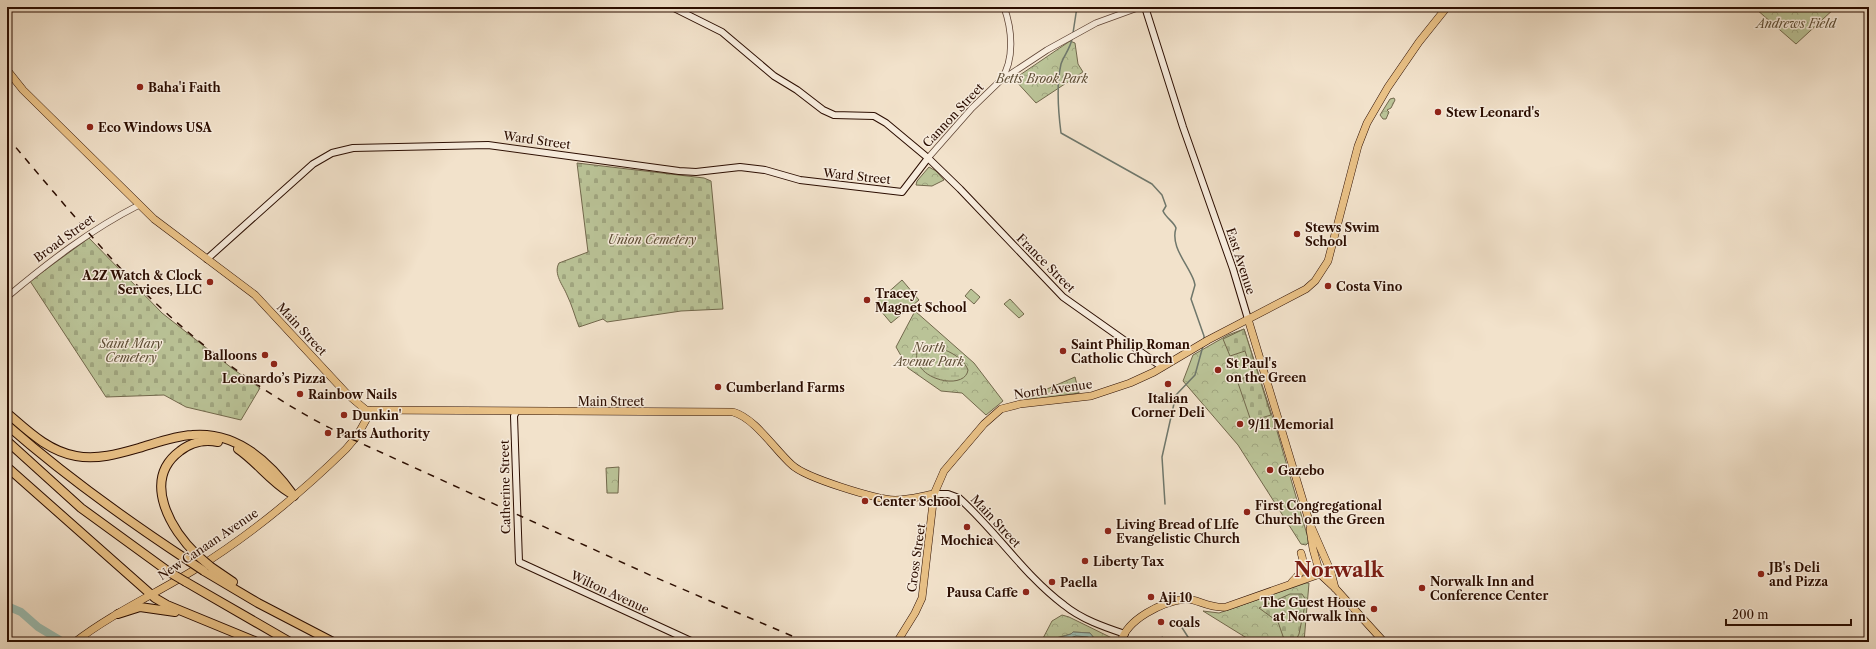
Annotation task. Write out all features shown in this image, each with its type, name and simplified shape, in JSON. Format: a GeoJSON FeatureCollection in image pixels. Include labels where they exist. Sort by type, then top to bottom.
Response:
{"type":"FeatureCollection","features":[{"type":"Feature","properties":{"kind":"highway"},"geometry":{"type":"LineString","coordinates":[[7,413],[49,446],[65,453],[84,457],[110,456],[187,436],[205,435],[225,438],[242,446],[261,460],[282,480],[294,496]]}},
{"type":"Feature","properties":{"kind":"highway"},"geometry":{"type":"LineString","coordinates":[[7,425],[51,462],[94,495],[189,561],[208,569],[278,614],[333,642]]}},
{"type":"Feature","properties":{"kind":"highway"},"geometry":{"type":"LineString","coordinates":[[7,441],[81,508],[169,572],[290,642]]}},
{"type":"Feature","properties":{"kind":"highway"},"geometry":{"type":"LineString","coordinates":[[208,569],[174,526],[166,511],[162,495],[161,482],[165,470],[171,459],[181,450],[202,441],[214,441],[227,444],[246,455],[277,485],[294,496]]}},
{"type":"Feature","properties":{"kind":"highway"},"geometry":{"type":"LineString","coordinates":[[7,467],[151,595],[198,619],[257,642]]}},
{"type":"Feature","properties":{"kind":"highway"},"geometry":{"type":"LineString","coordinates":[[118,614],[147,607],[167,610],[198,619]]}},
{"type":"Feature","properties":{"kind":"main road","name":"France Street"},"geometry":{"type":"LineString","coordinates":[[672,7],[722,32],[774,76],[797,90],[823,110],[834,114],[874,116],[886,123],[928,158],[1063,297],[1162,367]]}},
{"type":"Feature","properties":{"kind":"main road","name":"East Avenue"},"geometry":{"type":"LineString","coordinates":[[1145,7],[1183,127],[1233,270],[1310,524],[1320,546],[1335,588]]}},
{"type":"Feature","properties":{"kind":"main road","name":"North Avenue"},"geometry":{"type":"LineString","coordinates":[[934,494],[944,471],[984,424],[1001,409],[1020,404],[1095,395],[1138,379],[1208,340],[1306,289],[1315,281],[1325,267],[1358,146],[1368,123],[1388,87],[1419,42],[1447,7]]}},
{"type":"Feature","properties":{"kind":"main road","name":"Main Street"},"geometry":{"type":"LineString","coordinates":[[7,70],[23,90],[139,205],[170,232],[255,295],[347,394],[363,408],[371,411],[733,412],[747,420],[792,465],[814,478],[884,499],[902,500],[934,494],[948,494],[959,498],[1030,573],[1063,605],[1123,638]]}},
{"type":"Feature","properties":{"kind":"main road","name":"Ward Street"},"geometry":{"type":"LineString","coordinates":[[207,259],[314,164],[332,153],[346,149],[364,147],[488,145],[696,172],[740,167],[765,170],[800,180],[902,192],[928,158]]}},
{"type":"Feature","properties":{"kind":"main road","name":"New Canaan Avenue"},"geometry":{"type":"LineString","coordinates":[[76,641],[227,548],[268,518],[349,446],[371,411]]}},
{"type":"Feature","properties":{"kind":"main road","name":"Catherine Street"},"geometry":{"type":"LineString","coordinates":[[516,412],[514,416],[519,562]]}},
{"type":"Feature","properties":{"kind":"main road","name":"Cross Street"},"geometry":{"type":"LineString","coordinates":[[897,642],[915,613],[922,598],[934,494]]}},
{"type":"Feature","properties":{"kind":"main road","name":"East Avenue"},"geometry":{"type":"LineString","coordinates":[[1310,524],[1313,549],[1320,574],[1335,588],[1384,642]]}},
{"type":"Feature","properties":{"kind":"main road","name":"East Avenue"},"geometry":{"type":"LineString","coordinates":[[1320,546],[1320,574]]}},
{"type":"Feature","properties":{"kind":"main road"},"geometry":{"type":"LineString","coordinates":[[1290,584],[1302,571],[1304,562],[1301,553]]}},
{"type":"Feature","properties":{"kind":"main road","name":"Wilton Avenue"},"geometry":{"type":"LineString","coordinates":[[519,562],[692,642]]}},
{"type":"Feature","properties":{"kind":"main road"},"geometry":{"type":"LineString","coordinates":[[1123,638],[1128,627],[1149,612],[1185,599],[1216,608],[1226,606],[1320,574]]}},
{"type":"Feature","properties":{"kind":"street"},"geometry":{"type":"LineString","coordinates":[[1000,82],[1007,71],[1010,58],[1009,25],[1004,7]]}},
{"type":"Feature","properties":{"kind":"street","name":"Cannon Street"},"geometry":{"type":"LineString","coordinates":[[928,158],[972,108],[1000,82],[1047,50],[1106,18],[1140,7]]}},
{"type":"Feature","properties":{"kind":"street","name":"Broad Street"},"geometry":{"type":"LineString","coordinates":[[7,296],[64,250],[96,228],[139,205]]}},
{"type":"Feature","properties":{"kind":"green space","name":"Andrews Field"},"geometry":{"type":"Polygon","coordinates":[[[1751,7],[1836,7],[1796,44],[1756,9],[1751,7]]]}},
{"type":"Feature","properties":{"kind":"green space","name":"Betts Brook Park"},"geometry":{"type":"Polygon","coordinates":[[[1070,41],[1075,43],[1078,64],[1083,72],[1036,103],[1014,79],[1070,41]]]}},
{"type":"Feature","properties":{"kind":"green space"},"geometry":{"type":"Polygon","coordinates":[[[1394,98],[1395,100],[1391,108],[1387,110],[1389,112],[1386,119],[1383,119],[1380,115],[1390,99],[1394,98]]]}},
{"type":"Feature","properties":{"kind":"green space","name":"Union Cemetery"},"geometry":{"type":"Polygon","coordinates":[[[577,163],[704,178],[711,181],[723,309],[681,311],[607,322],[603,319],[579,327],[557,271],[559,263],[588,252],[577,163]]]}},
{"type":"Feature","properties":{"kind":"green space"},"geometry":{"type":"Polygon","coordinates":[[[929,167],[936,171],[944,180],[932,186],[916,185],[917,181],[929,167]]]}},
{"type":"Feature","properties":{"kind":"green space","name":"Saint Mary Cemetery"},"geometry":{"type":"Polygon","coordinates":[[[89,238],[162,313],[233,369],[260,388],[241,420],[186,407],[164,395],[106,397],[30,281],[89,238]]]}},
{"type":"Feature","properties":{"kind":"green space"},"geometry":{"type":"Polygon","coordinates":[[[902,280],[919,300],[891,323],[875,304],[902,280]]]}},
{"type":"Feature","properties":{"kind":"green space"},"geometry":{"type":"Polygon","coordinates":[[[971,289],[980,297],[974,304],[965,296],[971,289]]]}},
{"type":"Feature","properties":{"kind":"green space"},"geometry":{"type":"Polygon","coordinates":[[[1010,299],[1024,314],[1019,318],[1004,304],[1010,299]]]}},
{"type":"Feature","properties":{"kind":"green space","name":"North Avenue Park"},"geometry":{"type":"Polygon","coordinates":[[[915,311],[974,363],[1003,401],[986,415],[962,393],[941,391],[908,368],[896,347],[915,311]]]}},
{"type":"Feature","properties":{"kind":"green space"},"geometry":{"type":"Polygon","coordinates":[[[1244,329],[1277,431],[1308,538],[1308,543],[1306,545],[1301,544],[1238,445],[1183,381],[1193,355],[1228,335],[1244,329]]]}},
{"type":"Feature","properties":{"kind":"green space"},"geometry":{"type":"Polygon","coordinates":[[[1244,329],[1271,415],[1251,421],[1237,380],[1253,375],[1245,351],[1230,356],[1223,339],[1244,329]]]}},
{"type":"Feature","properties":{"kind":"green space"},"geometry":{"type":"Polygon","coordinates":[[[923,344],[942,349],[961,359],[968,370],[964,377],[957,380],[947,381],[937,379],[927,374],[920,366],[917,357],[919,346],[923,344]]]}},
{"type":"Feature","properties":{"kind":"green space"},"geometry":{"type":"Polygon","coordinates":[[[1075,377],[1079,393],[1029,400],[1026,398],[1075,377]]]}},
{"type":"Feature","properties":{"kind":"green space"},"geometry":{"type":"Polygon","coordinates":[[[619,467],[618,493],[607,493],[606,468],[619,467]]]}},
{"type":"Feature","properties":{"kind":"green space"},"geometry":{"type":"Polygon","coordinates":[[[1309,583],[1304,642],[1257,642],[1245,637],[1203,611],[1219,613],[1309,583]]]}},
{"type":"Feature","properties":{"kind":"green space"},"geometry":{"type":"Polygon","coordinates":[[[1290,594],[1302,594],[1306,600],[1299,634],[1295,642],[1285,642],[1278,622],[1259,608],[1290,594]]]}},
{"type":"Feature","properties":{"kind":"green space"},"geometry":{"type":"Polygon","coordinates":[[[1062,615],[1116,640],[1094,638],[1090,633],[1073,632],[1071,634],[1041,642],[1052,621],[1062,615]]]}},
{"type":"Feature","properties":{"kind":"water"},"geometry":{"type":"Polygon","coordinates":[[[1073,632],[1090,633],[1094,638],[1120,640],[1146,640],[1163,637],[1167,642],[1044,642],[1071,634],[1073,632]]]}},
{"type":"Feature","properties":{"kind":"waterway"},"geometry":{"type":"LineString","coordinates":[[1073,33],[1077,7]]}},
{"type":"Feature","properties":{"kind":"waterway"},"geometry":{"type":"LineString","coordinates":[[1072,39],[1059,72],[1058,98],[1061,133],[1152,184],[1162,195],[1166,206],[1163,211],[1176,228],[1175,242],[1177,249],[1194,281],[1195,285],[1191,299],[1204,336],[1204,340]]}},
{"type":"Feature","properties":{"kind":"waterway"},"geometry":{"type":"LineString","coordinates":[[1165,504],[1162,457],[1176,395],[1195,375],[1203,346]]}},
{"type":"Feature","properties":{"kind":"waterway"},"geometry":{"type":"LineString","coordinates":[[7,606],[21,612],[38,627],[63,642]]}},
{"type":"Feature","properties":{"kind":"waterway"},"geometry":{"type":"LineString","coordinates":[[1179,623],[1188,637]]}},
{"type":"Feature","properties":{"kind":"railway"},"geometry":{"type":"LineString","coordinates":[[7,137],[110,257],[164,311],[223,360],[254,383],[287,404],[354,440],[652,576],[806,642]]}},
{"type":"Feature","properties":{"kind":"place","name":"Baha'i Faith"},"geometry":{"type":"Point","coordinates":[140,87]}},
{"type":"Feature","properties":{"kind":"place","name":"Stew Leonard's"},"geometry":{"type":"Point","coordinates":[1438,112]}},
{"type":"Feature","properties":{"kind":"place","name":"Eco Windows USA"},"geometry":{"type":"Point","coordinates":[90,127]}},
{"type":"Feature","properties":{"kind":"place","name":"Stews Swim School"},"geometry":{"type":"Point","coordinates":[1297,234]}},
{"type":"Feature","properties":{"kind":"place","name":"A2Z Watch & Clock Services, LLC"},"geometry":{"type":"Point","coordinates":[210,282]}},
{"type":"Feature","properties":{"kind":"place","name":"Costa Vino"},"geometry":{"type":"Point","coordinates":[1328,286]}},
{"type":"Feature","properties":{"kind":"place","name":"Tracey Magnet School"},"geometry":{"type":"Point","coordinates":[867,300]}},
{"type":"Feature","properties":{"kind":"place","name":"Saint Philip Roman Catholic Church"},"geometry":{"type":"Point","coordinates":[1063,351]}},
{"type":"Feature","properties":{"kind":"place","name":"Balloons"},"geometry":{"type":"Point","coordinates":[265,355]}},
{"type":"Feature","properties":{"kind":"place","name":"Leonardo’s Pizza"},"geometry":{"type":"Point","coordinates":[274,364]}},
{"type":"Feature","properties":{"kind":"place","name":"St Paul's on the Green"},"geometry":{"type":"Point","coordinates":[1218,370]}},
{"type":"Feature","properties":{"kind":"place","name":"Italian Corner Deli"},"geometry":{"type":"Point","coordinates":[1168,384]}},
{"type":"Feature","properties":{"kind":"place","name":"Cumberland Farms"},"geometry":{"type":"Point","coordinates":[718,387]}},
{"type":"Feature","properties":{"kind":"place","name":"Rainbow Nails"},"geometry":{"type":"Point","coordinates":[300,394]}},
{"type":"Feature","properties":{"kind":"place","name":"Dunkin'"},"geometry":{"type":"Point","coordinates":[344,415]}},
{"type":"Feature","properties":{"kind":"place","name":"9/11 Memorial"},"geometry":{"type":"Point","coordinates":[1240,424]}},
{"type":"Feature","properties":{"kind":"place","name":"Parts Authority"},"geometry":{"type":"Point","coordinates":[328,433]}},
{"type":"Feature","properties":{"kind":"place","name":"Gazebo"},"geometry":{"type":"Point","coordinates":[1270,470]}},
{"type":"Feature","properties":{"kind":"place","name":"Center School"},"geometry":{"type":"Point","coordinates":[865,501]}},
{"type":"Feature","properties":{"kind":"place","name":"First Congregational Church on the Green"},"geometry":{"type":"Point","coordinates":[1247,512]}},
{"type":"Feature","properties":{"kind":"place","name":"Mochica"},"geometry":{"type":"Point","coordinates":[967,527]}},
{"type":"Feature","properties":{"kind":"place","name":"Living Bread of LIfe Evangelistic Church"},"geometry":{"type":"Point","coordinates":[1108,531]}},
{"type":"Feature","properties":{"kind":"place","name":"Liberty Tax"},"geometry":{"type":"Point","coordinates":[1085,561]}},
{"type":"Feature","properties":{"kind":"place","name":"JB's Deli and Pizza"},"geometry":{"type":"Point","coordinates":[1761,574]}},
{"type":"Feature","properties":{"kind":"place","name":"Paella"},"geometry":{"type":"Point","coordinates":[1052,582]}},
{"type":"Feature","properties":{"kind":"place","name":"Norwalk Inn and Conference Center"},"geometry":{"type":"Point","coordinates":[1422,588]}},
{"type":"Feature","properties":{"kind":"place","name":"Pausa Caffe"},"geometry":{"type":"Point","coordinates":[1026,592]}},
{"type":"Feature","properties":{"kind":"place","name":"Aji 10"},"geometry":{"type":"Point","coordinates":[1151,597]}},
{"type":"Feature","properties":{"kind":"place","name":"The Guest House at Norwalk Inn"},"geometry":{"type":"Point","coordinates":[1374,609]}},
{"type":"Feature","properties":{"kind":"place","name":"coals"},"geometry":{"type":"Point","coordinates":[1161,622]}},
{"type":"Feature","properties":{"kind":"district","name":"Norwalk"},"geometry":{"type":"Point","coordinates":[1339,570]}}]}
